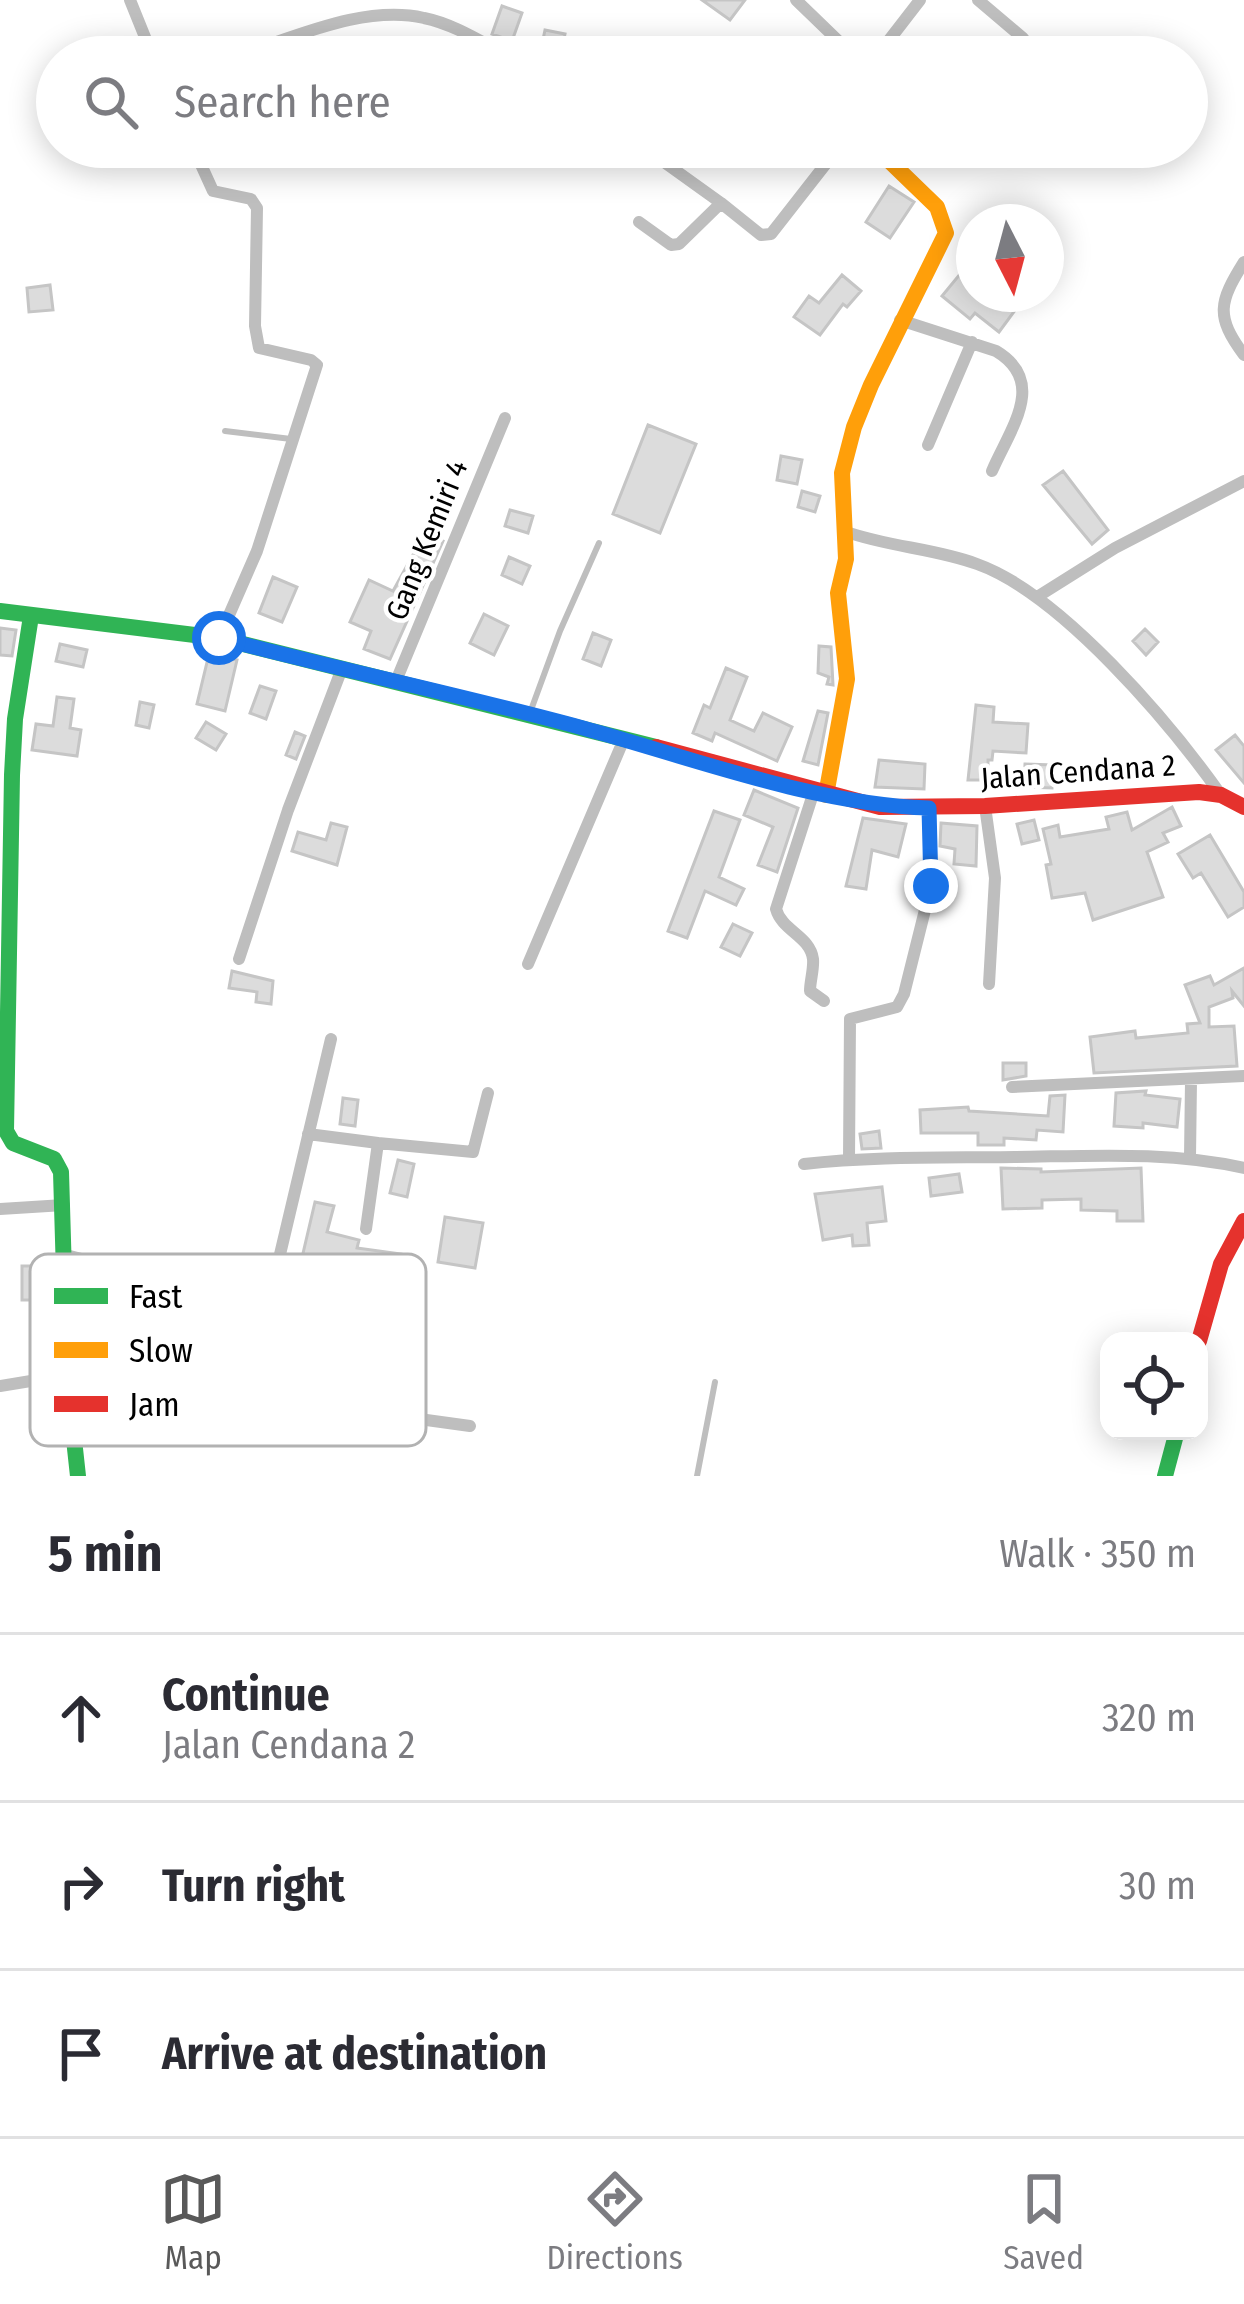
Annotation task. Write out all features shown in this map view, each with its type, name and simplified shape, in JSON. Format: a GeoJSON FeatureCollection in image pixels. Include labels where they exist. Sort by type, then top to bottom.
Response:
{"type":"FeatureCollection","features":[{"type":"Feature","properties":{"kind":"street"},"geometry":{"type":"LineString","coordinates":[[130,0],[145,36]]}},
{"type":"Feature","properties":{"kind":"street"},"geometry":{"type":"LineString","coordinates":[[796,0],[833,36]]}},
{"type":"Feature","properties":{"kind":"street"},"geometry":{"type":"LineString","coordinates":[[892,36],[920,0]]}},
{"type":"Feature","properties":{"kind":"street"},"geometry":{"type":"LineString","coordinates":[[978,0],[1021,36]]}},
{"type":"Feature","properties":{"kind":"street"},"geometry":{"type":"LineString","coordinates":[[300,36],[393,13],[430,19],[466,36]]}},
{"type":"Feature","properties":{"kind":"street"},"geometry":{"type":"LineString","coordinates":[[203,168],[213,190],[242,196],[257,208],[259,348],[316,365],[257,551],[219,638]]}},
{"type":"Feature","properties":{"kind":"street"},"geometry":{"type":"LineString","coordinates":[[673,168],[761,235],[771,234],[823,168]]}},
{"type":"Feature","properties":{"kind":"street"},"geometry":{"type":"LineString","coordinates":[[824,1001],[810,992],[811,952],[782,924],[776,909],[820,793],[847,679],[838,593],[846,559],[842,473],[854,427],[900,320],[941,248],[946,222],[939,210],[891,168]]}},
{"type":"Feature","properties":{"kind":"street"},"geometry":{"type":"LineString","coordinates":[[640,222],[671,244],[679,244],[721,203]]}},
{"type":"Feature","properties":{"kind":"street"},"geometry":{"type":"LineString","coordinates":[[1244,262],[1227,289],[1221,311],[1231,338],[1244,355]]}},
{"type":"Feature","properties":{"kind":"street"},"geometry":{"type":"LineString","coordinates":[[900,320],[1006,357],[1024,380],[1025,395],[992,471]]}},
{"type":"Feature","properties":{"kind":"street"},"geometry":{"type":"LineString","coordinates":[[928,445],[972,342]]}},
{"type":"Feature","properties":{"kind":"street","name":"Gang Kemiri 4"},"geometry":{"type":"LineString","coordinates":[[396,681],[505,418]]}},
{"type":"Feature","properties":{"kind":"street"},"geometry":{"type":"LineString","coordinates":[[1037,597],[1160,523],[1244,481]]}},
{"type":"Feature","properties":{"kind":"street"},"geometry":{"type":"LineString","coordinates":[[844,531],[979,564],[1037,597],[1154,706],[1221,795]]}},
{"type":"Feature","properties":{"kind":"street","name":"Jalan Cendana 2"},"geometry":{"type":"LineString","coordinates":[[0,610],[219,638],[530,713],[880,807],[985,806],[1199,791],[1221,795],[1244,807]]}},
{"type":"Feature","properties":{"kind":"street"},"geometry":{"type":"LineString","coordinates":[[31,616],[6,774],[6,1131],[13,1143],[54,1160],[61,1172],[62,1254]]}},
{"type":"Feature","properties":{"kind":"street"},"geometry":{"type":"LineString","coordinates":[[239,959],[287,810],[341,671]]}},
{"type":"Feature","properties":{"kind":"street"},"geometry":{"type":"LineString","coordinates":[[528,964],[624,739]]}},
{"type":"Feature","properties":{"kind":"street"},"geometry":{"type":"LineString","coordinates":[[985,806],[995,878],[989,984]]}},
{"type":"Feature","properties":{"kind":"street"},"geometry":{"type":"LineString","coordinates":[[849,1159],[850,1019],[890,1010],[902,1002],[931,886],[929,808]]}},
{"type":"Feature","properties":{"kind":"street"},"geometry":{"type":"LineString","coordinates":[[280,1254],[332,1040]]}},
{"type":"Feature","properties":{"kind":"street"},"geometry":{"type":"LineString","coordinates":[[1012,1088],[1244,1076]]}},
{"type":"Feature","properties":{"kind":"street"},"geometry":{"type":"LineString","coordinates":[[1190,1157],[1191,1081]]}},
{"type":"Feature","properties":{"kind":"street"},"geometry":{"type":"LineString","coordinates":[[308,1134],[473,1152],[488,1093]]}},
{"type":"Feature","properties":{"kind":"street"},"geometry":{"type":"LineString","coordinates":[[366,1229],[378,1143]]}},
{"type":"Feature","properties":{"kind":"street"},"geometry":{"type":"LineString","coordinates":[[804,1164],[849,1159],[1190,1157],[1244,1168]]}},
{"type":"Feature","properties":{"kind":"street"},"geometry":{"type":"LineString","coordinates":[[0,1209],[64,1204]]}},
{"type":"Feature","properties":{"kind":"street"},"geometry":{"type":"LineString","coordinates":[[1201,1332],[1220,1264],[1244,1221]]}},
{"type":"Feature","properties":{"kind":"street"},"geometry":{"type":"LineString","coordinates":[[0,1386],[30,1381]]}},
{"type":"Feature","properties":{"kind":"street"},"geometry":{"type":"LineString","coordinates":[[426,1420],[470,1426]]}},
{"type":"Feature","properties":{"kind":"street"},"geometry":{"type":"LineString","coordinates":[[1166,1476],[1175,1440]]}},
{"type":"Feature","properties":{"kind":"street"},"geometry":{"type":"LineString","coordinates":[[75,1446],[78,1476]]}},
{"type":"Feature","properties":{"kind":"lane"},"geometry":{"type":"LineString","coordinates":[[226,430],[295,439]]}},
{"type":"Feature","properties":{"kind":"lane"},"geometry":{"type":"LineString","coordinates":[[530,713],[599,543]]}},
{"type":"Feature","properties":{"kind":"lane"},"geometry":{"type":"LineString","coordinates":[[697,1476],[715,1382]]}},
{"type":"Feature","properties":{"kind":"building"},"geometry":{"type":"Polygon","coordinates":[[[702,0],[745,0],[730,20],[702,0]]]}},
{"type":"Feature","properties":{"kind":"building"},"geometry":{"type":"Polygon","coordinates":[[[502,6],[522,13],[514,36],[492,34],[502,6]]]}},
{"type":"Feature","properties":{"kind":"building"},"geometry":{"type":"Polygon","coordinates":[[[889,186],[914,202],[890,238],[866,222],[889,186]]]}},
{"type":"Feature","properties":{"kind":"building"},"geometry":{"type":"Polygon","coordinates":[[[842,275],[861,291],[847,307],[843,304],[820,335],[794,317],[809,296],[819,303],[842,275]]]}},
{"type":"Feature","properties":{"kind":"building"},"geometry":{"type":"Polygon","coordinates":[[[956,279],[956,308],[942,296],[956,279]]]}},
{"type":"Feature","properties":{"kind":"building"},"geometry":{"type":"Polygon","coordinates":[[[50,285],[53,310],[29,312],[27,288],[50,285]]]}},
{"type":"Feature","properties":{"kind":"building"},"geometry":{"type":"Polygon","coordinates":[[[961,312],[1014,312],[999,332],[975,313],[970,319],[961,312]]]}},
{"type":"Feature","properties":{"kind":"building"},"geometry":{"type":"Polygon","coordinates":[[[648,425],[696,444],[660,533],[613,514],[648,425]]]}},
{"type":"Feature","properties":{"kind":"building"},"geometry":{"type":"Polygon","coordinates":[[[781,456],[802,460],[797,484],[777,480],[781,456]]]}},
{"type":"Feature","properties":{"kind":"building"},"geometry":{"type":"Polygon","coordinates":[[[1063,471],[1108,530],[1092,544],[1043,485],[1063,471]]]}},
{"type":"Feature","properties":{"kind":"building"},"geometry":{"type":"Polygon","coordinates":[[[802,491],[820,496],[815,512],[798,507],[802,491]]]}},
{"type":"Feature","properties":{"kind":"building"},"geometry":{"type":"Polygon","coordinates":[[[510,510],[533,516],[528,533],[505,526],[510,510]]]}},
{"type":"Feature","properties":{"kind":"building"},"geometry":{"type":"Polygon","coordinates":[[[425,533],[443,541],[390,659],[364,649],[371,631],[350,622],[369,580],[393,591],[425,533]]]}},
{"type":"Feature","properties":{"kind":"building"},"geometry":{"type":"Polygon","coordinates":[[[509,557],[530,566],[522,584],[502,575],[509,557]]]}},
{"type":"Feature","properties":{"kind":"building"},"geometry":{"type":"Polygon","coordinates":[[[273,577],[297,587],[282,622],[259,613],[273,577]]]}},
{"type":"Feature","properties":{"kind":"building"},"geometry":{"type":"Polygon","coordinates":[[[484,614],[508,626],[494,655],[470,643],[484,614]]]}},
{"type":"Feature","properties":{"kind":"building"},"geometry":{"type":"Polygon","coordinates":[[[0,628],[16,630],[12,656],[0,655],[0,628]]]}},
{"type":"Feature","properties":{"kind":"building"},"geometry":{"type":"Polygon","coordinates":[[[1145,629],[1158,642],[1146,655],[1133,641],[1145,629]]]}},
{"type":"Feature","properties":{"kind":"building"},"geometry":{"type":"Polygon","coordinates":[[[593,633],[611,640],[601,666],[583,659],[593,633]]]}},
{"type":"Feature","properties":{"kind":"building"},"geometry":{"type":"Polygon","coordinates":[[[60,644],[87,650],[83,667],[56,661],[60,644]]]}},
{"type":"Feature","properties":{"kind":"building"},"geometry":{"type":"Polygon","coordinates":[[[819,646],[831,647],[833,685],[827,684],[829,677],[818,673],[819,646]]]}},
{"type":"Feature","properties":{"kind":"building"},"geometry":{"type":"Polygon","coordinates":[[[209,654],[237,660],[225,711],[197,704],[209,654]]]}},
{"type":"Feature","properties":{"kind":"building"},"geometry":{"type":"Polygon","coordinates":[[[726,668],[747,677],[730,720],[754,731],[763,713],[792,727],[777,761],[715,733],[712,741],[693,733],[704,705],[710,708],[726,668]]]}},
{"type":"Feature","properties":{"kind":"building"},"geometry":{"type":"Polygon","coordinates":[[[260,686],[276,691],[266,719],[250,713],[260,686]]]}},
{"type":"Feature","properties":{"kind":"building"},"geometry":{"type":"Polygon","coordinates":[[[57,697],[74,699],[70,728],[81,730],[77,756],[32,750],[36,724],[53,726],[57,697]]]}},
{"type":"Feature","properties":{"kind":"building"},"geometry":{"type":"Polygon","coordinates":[[[140,702],[154,705],[149,728],[136,725],[140,702]]]}},
{"type":"Feature","properties":{"kind":"building"},"geometry":{"type":"Polygon","coordinates":[[[976,705],[994,707],[993,722],[1028,724],[1026,753],[993,751],[988,780],[968,780],[976,705]]]}},
{"type":"Feature","properties":{"kind":"building"},"geometry":{"type":"Polygon","coordinates":[[[818,711],[828,713],[818,765],[803,761],[818,711]]]}},
{"type":"Feature","properties":{"kind":"building"},"geometry":{"type":"Polygon","coordinates":[[[206,722],[226,734],[216,750],[196,738],[206,722]]]}},
{"type":"Feature","properties":{"kind":"building"},"geometry":{"type":"Polygon","coordinates":[[[295,732],[305,736],[296,759],[286,755],[295,732]]]}},
{"type":"Feature","properties":{"kind":"building"},"geometry":{"type":"Polygon","coordinates":[[[1235,735],[1244,746],[1244,783],[1216,750],[1235,735]]]}},
{"type":"Feature","properties":{"kind":"building"},"geometry":{"type":"Polygon","coordinates":[[[879,760],[925,764],[924,789],[875,787],[879,760]]]}},
{"type":"Feature","properties":{"kind":"building"},"geometry":{"type":"Polygon","coordinates":[[[1025,764],[1053,765],[1052,788],[1024,787],[1025,764]]]}},
{"type":"Feature","properties":{"kind":"building"},"geometry":{"type":"Polygon","coordinates":[[[754,790],[798,808],[777,872],[758,865],[773,827],[744,815],[754,790]]]}},
{"type":"Feature","properties":{"kind":"building"},"geometry":{"type":"Polygon","coordinates":[[[1172,807],[1181,826],[1163,833],[1168,842],[1147,852],[1163,897],[1093,920],[1085,893],[1052,898],[1043,829],[1058,825],[1060,837],[1109,829],[1106,817],[1127,812],[1132,830],[1172,807]]]}},
{"type":"Feature","properties":{"kind":"building"},"geometry":{"type":"Polygon","coordinates":[[[714,811],[740,820],[719,877],[744,889],[736,905],[705,891],[687,938],[668,931],[714,811]]]}},
{"type":"Feature","properties":{"kind":"building"},"geometry":{"type":"Polygon","coordinates":[[[863,818],[906,824],[898,857],[872,850],[866,889],[846,886],[863,818]]]}},
{"type":"Feature","properties":{"kind":"building"},"geometry":{"type":"Polygon","coordinates":[[[1034,820],[1039,840],[1022,844],[1017,824],[1034,820]]]}},
{"type":"Feature","properties":{"kind":"building"},"geometry":{"type":"Polygon","coordinates":[[[331,823],[347,827],[337,865],[292,851],[298,832],[326,840],[331,823]]]}},
{"type":"Feature","properties":{"kind":"building"},"geometry":{"type":"Polygon","coordinates":[[[941,823],[977,826],[976,866],[954,864],[955,849],[940,846],[941,823]]]}},
{"type":"Feature","properties":{"kind":"building"},"geometry":{"type":"Polygon","coordinates":[[[1210,835],[1244,892],[1244,907],[1228,917],[1201,873],[1193,878],[1178,854],[1210,835]]]}},
{"type":"Feature","properties":{"kind":"building"},"geometry":{"type":"Polygon","coordinates":[[[733,924],[752,933],[740,956],[721,947],[733,924]]]}},
{"type":"Feature","properties":{"kind":"building"},"geometry":{"type":"Polygon","coordinates":[[[1244,968],[1244,1006],[1232,991],[1233,998],[1209,1007],[1209,1027],[1234,1026],[1237,1066],[1094,1073],[1090,1037],[1135,1031],[1136,1038],[1188,1033],[1187,1024],[1200,1023],[1185,985],[1210,976],[1214,985],[1244,968]]]}},
{"type":"Feature","properties":{"kind":"building"},"geometry":{"type":"Polygon","coordinates":[[[232,971],[273,981],[271,1004],[256,1002],[257,992],[229,988],[232,971]]]}},
{"type":"Feature","properties":{"kind":"building"},"geometry":{"type":"Polygon","coordinates":[[[1003,1063],[1026,1063],[1026,1076],[1003,1080],[1003,1063]]]}},
{"type":"Feature","properties":{"kind":"building"},"geometry":{"type":"Polygon","coordinates":[[[1146,1091],[1145,1095],[1180,1099],[1177,1127],[1114,1126],[1116,1093],[1146,1091]]]}},
{"type":"Feature","properties":{"kind":"building"},"geometry":{"type":"Polygon","coordinates":[[[1065,1095],[1063,1132],[1037,1130],[1036,1140],[1004,1138],[1004,1145],[978,1145],[978,1133],[921,1133],[920,1110],[968,1107],[969,1111],[1048,1116],[1050,1096],[1065,1095]]]}},
{"type":"Feature","properties":{"kind":"building"},"geometry":{"type":"Polygon","coordinates":[[[343,1098],[358,1100],[355,1126],[340,1124],[343,1098]]]}},
{"type":"Feature","properties":{"kind":"building"},"geometry":{"type":"Polygon","coordinates":[[[879,1131],[881,1148],[862,1149],[860,1134],[879,1131]]]}},
{"type":"Feature","properties":{"kind":"building"},"geometry":{"type":"Polygon","coordinates":[[[398,1160],[414,1164],[407,1197],[390,1193],[398,1160]]]}},
{"type":"Feature","properties":{"kind":"building"},"geometry":{"type":"Polygon","coordinates":[[[1001,1168],[1041,1172],[1141,1168],[1143,1221],[1117,1221],[1117,1211],[1081,1210],[1081,1199],[1042,1200],[1042,1208],[1003,1209],[1001,1168]]]}},
{"type":"Feature","properties":{"kind":"building"},"geometry":{"type":"Polygon","coordinates":[[[959,1174],[962,1192],[931,1196],[929,1178],[959,1174]]]}},
{"type":"Feature","properties":{"kind":"building"},"geometry":{"type":"Polygon","coordinates":[[[882,1187],[886,1221],[867,1223],[869,1245],[853,1246],[852,1235],[823,1240],[815,1194],[882,1187]]]}},
{"type":"Feature","properties":{"kind":"building"},"geometry":{"type":"Polygon","coordinates":[[[315,1202],[334,1206],[327,1232],[359,1240],[357,1248],[401,1254],[303,1254],[315,1202]]]}},
{"type":"Feature","properties":{"kind":"building"},"geometry":{"type":"Polygon","coordinates":[[[445,1217],[483,1223],[475,1268],[438,1262],[445,1217]]]}},
{"type":"Feature","properties":{"kind":"building"},"geometry":{"type":"Polygon","coordinates":[[[22,1266],[30,1266],[30,1300],[22,1300],[22,1266]]]}},
{"type":"Feature","properties":{"kind":"traffic: fast"},"geometry":{"type":"LineString","coordinates":[[0,611],[219,638],[656,747]]}},
{"type":"Feature","properties":{"kind":"traffic: fast"},"geometry":{"type":"LineString","coordinates":[[31,616],[15,719],[12,775],[6,1131],[13,1143],[54,1159],[61,1172],[63,1254]]}},
{"type":"Feature","properties":{"kind":"traffic: fast"},"geometry":{"type":"LineString","coordinates":[[1165,1476],[1175,1440]]}},
{"type":"Feature","properties":{"kind":"traffic: fast"},"geometry":{"type":"LineString","coordinates":[[75,1446],[78,1476]]}},
{"type":"Feature","properties":{"kind":"traffic: slow"},"geometry":{"type":"LineString","coordinates":[[826,795],[847,679],[838,593],[846,559],[842,473],[871,385],[946,233],[937,207],[897,168]]}},
{"type":"Feature","properties":{"kind":"traffic: jam"},"geometry":{"type":"LineString","coordinates":[[656,747],[880,807],[985,806],[1199,792],[1221,795],[1244,807]]}},
{"type":"Feature","properties":{"kind":"traffic: jam"},"geometry":{"type":"LineString","coordinates":[[1202,1332],[1221,1264],[1244,1221]]}},
{"type":"Feature","properties":{"kind":"route"},"geometry":{"type":"LineString","coordinates":[[219,638],[530,713],[826,795],[880,807],[929,808],[931,886]]}}]}
